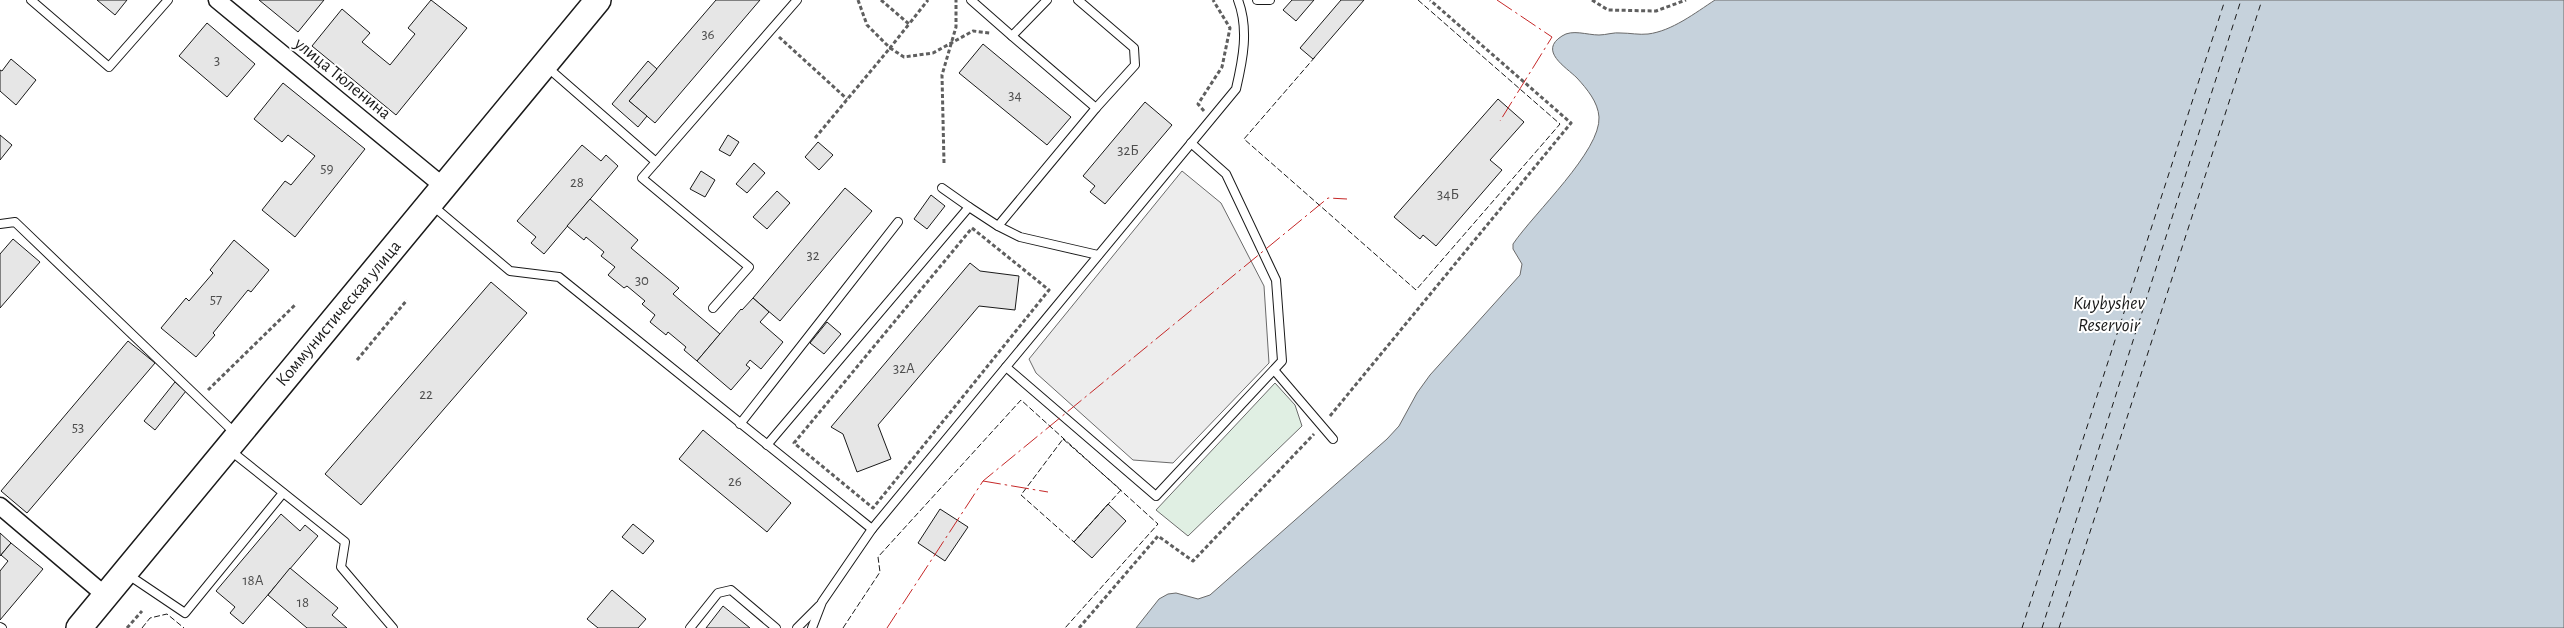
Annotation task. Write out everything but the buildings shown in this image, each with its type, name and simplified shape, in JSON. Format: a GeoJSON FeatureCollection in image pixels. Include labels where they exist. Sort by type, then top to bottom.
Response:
{"type":"FeatureCollection","features":[{"type":"Feature","properties":{"kind":"main road","name":"Коммунистическая улица"},"geometry":{"type":"LineString","coordinates":[[79,628],[598,0]]}},
{"type":"Feature","properties":{"kind":"street","name":"улица Тюленина"},"geometry":{"type":"LineString","coordinates":[[217,0],[436,195]]}},
{"type":"Feature","properties":{"kind":"street"},"geometry":{"type":"LineString","coordinates":[[0,506],[106,596]]}},
{"type":"Feature","properties":{"kind":"lane"},"geometry":{"type":"LineString","coordinates":[[31,0],[110,67],[168,0]]}},
{"type":"Feature","properties":{"kind":"lane"},"geometry":{"type":"LineString","coordinates":[[713,308],[749,267],[642,178],[798,0]]}},
{"type":"Feature","properties":{"kind":"lane"},"geometry":{"type":"LineString","coordinates":[[971,0],[1096,108]]}},
{"type":"Feature","properties":{"kind":"lane"},"geometry":{"type":"LineString","coordinates":[[1012,36],[1047,0]]}},
{"type":"Feature","properties":{"kind":"lane"},"geometry":{"type":"LineString","coordinates":[[998,226],[1096,108],[1135,65],[1134,48],[1078,0]]}},
{"type":"Feature","properties":{"kind":"lane"},"geometry":{"type":"LineString","coordinates":[[797,628],[822,602],[872,529],[1236,89],[1244,53],[1244,16],[1238,0]]}},
{"type":"Feature","properties":{"kind":"lane"},"geometry":{"type":"LineString","coordinates":[[1257,0],[1270,0]]}},
{"type":"Feature","properties":{"kind":"lane"},"geometry":{"type":"LineString","coordinates":[[545,65],[656,162]]}},
{"type":"Feature","properties":{"kind":"lane"},"geometry":{"type":"LineString","coordinates":[[1006,367],[1156,496],[1282,361],[1276,280],[1226,174],[1191,143]]}},
{"type":"Feature","properties":{"kind":"lane"},"geometry":{"type":"LineString","coordinates":[[942,188],[998,226],[1020,237],[1098,256]]}},
{"type":"Feature","properties":{"kind":"lane"},"geometry":{"type":"LineString","coordinates":[[436,195],[510,271],[559,277],[872,529]]}},
{"type":"Feature","properties":{"kind":"lane"},"geometry":{"type":"LineString","coordinates":[[767,445],[969,207]]}},
{"type":"Feature","properties":{"kind":"lane"},"geometry":{"type":"LineString","coordinates":[[0,224],[16,222],[200,399],[233,442],[283,493],[345,542],[342,567],[393,628]]}},
{"type":"Feature","properties":{"kind":"lane"},"geometry":{"type":"LineString","coordinates":[[740,424],[898,222]]}},
{"type":"Feature","properties":{"kind":"lane"},"geometry":{"type":"LineString","coordinates":[[1274,370],[1333,439]]}},
{"type":"Feature","properties":{"kind":"lane"},"geometry":{"type":"LineString","coordinates":[[125,572],[185,614],[283,493]]}},
{"type":"Feature","properties":{"kind":"lane"},"geometry":{"type":"LineString","coordinates":[[690,628],[718,593],[731,590],[776,628]]}},
{"type":"Feature","properties":{"kind":"lane"},"geometry":{"type":"LineString","coordinates":[[812,628],[822,602]]}},
{"type":"Feature","properties":{"kind":"path"},"geometry":{"type":"LineString","coordinates":[[858,0],[867,26],[890,48],[904,57],[932,53],[952,40],[973,31],[988,34],[1003,29]]}},
{"type":"Feature","properties":{"kind":"path"},"geometry":{"type":"LineString","coordinates":[[881,0],[908,24]]}},
{"type":"Feature","properties":{"kind":"path"},"geometry":{"type":"LineString","coordinates":[[815,138],[928,0]]}},
{"type":"Feature","properties":{"kind":"path"},"geometry":{"type":"LineString","coordinates":[[944,163],[942,75],[956,27],[956,0]]}},
{"type":"Feature","properties":{"kind":"path"},"geometry":{"type":"LineString","coordinates":[[1212,118],[1198,104],[1222,67],[1230,28],[1213,0]]}},
{"type":"Feature","properties":{"kind":"path"},"geometry":{"type":"LineString","coordinates":[[1080,628],[1158,536],[1193,561],[1322,426],[1571,123],[1430,0]]}},
{"type":"Feature","properties":{"kind":"path"},"geometry":{"type":"LineString","coordinates":[[1592,0],[1608,10],[1656,11],[1686,0]]}},
{"type":"Feature","properties":{"kind":"path"},"geometry":{"type":"LineString","coordinates":[[772,30],[847,98]]}},
{"type":"Feature","properties":{"kind":"path"},"geometry":{"type":"LineString","coordinates":[[972,228],[1048,290],[873,508],[794,443],[972,228]]}},
{"type":"Feature","properties":{"kind":"path"},"geometry":{"type":"LineString","coordinates":[[357,360],[407,300]]}},
{"type":"Feature","properties":{"kind":"path"},"geometry":{"type":"LineString","coordinates":[[200,399],[295,305]]}},
{"type":"Feature","properties":{"kind":"path"},"geometry":{"type":"LineString","coordinates":[[127,628],[142,611]]}},
{"type":"Feature","properties":{"kind":"green space"},"geometry":{"type":"Polygon","coordinates":[[[1275,383],[1295,405],[1302,426],[1188,536],[1156,510],[1275,383]]]}},
{"type":"Feature","properties":{"kind":"shaded area"},"geometry":{"type":"Polygon","coordinates":[[[1182,171],[1221,203],[1264,286],[1269,363],[1173,463],[1133,460],[1036,373],[1029,359],[1182,171]]]}},
{"type":"Feature","properties":{"kind":"water","name":"Kuybyshev Reservoir"},"geometry":{"type":"Polygon","coordinates":[[[1715,0],[2564,0],[2564,628],[1136,628],[1159,599],[1168,594],[1176,593],[1198,599],[1210,595],[1387,439],[1399,426],[1417,393],[1430,375],[1520,275],[1522,264],[1513,249],[1513,244],[1565,182],[1589,147],[1597,131],[1599,117],[1597,106],[1577,78],[1556,59],[1553,53],[1555,42],[1562,36],[1570,33],[1599,35],[1657,32],[1683,21],[1715,0]]]}},
{"type":"Feature","properties":{"kind":"ferry route"},"geometry":{"type":"LineString","coordinates":[[2022,628],[2225,0]]}},
{"type":"Feature","properties":{"kind":"ferry route"},"geometry":{"type":"LineString","coordinates":[[2042,628],[2241,0]]}},
{"type":"Feature","properties":{"kind":"ferry route"},"geometry":{"type":"LineString","coordinates":[[2059,628],[2262,0]]}},
{"type":"Feature","properties":{"kind":"fence"},"geometry":{"type":"LineString","coordinates":[[1315,57],[1244,139],[1416,290],[1560,124],[1418,0]]}},
{"type":"Feature","properties":{"kind":"fence"},"geometry":{"type":"LineString","coordinates":[[843,628],[880,572],[878,557],[1021,400],[1158,524],[1065,628]]}},
{"type":"Feature","properties":{"kind":"fence"},"geometry":{"type":"LineString","coordinates":[[1063,439],[1121,490],[1074,542],[1021,495],[1063,439]]}},
{"type":"Feature","properties":{"kind":"fence"},"geometry":{"type":"LineString","coordinates":[[142,628],[150,618],[167,614],[184,628]]}},
{"type":"Feature","properties":{"kind":"power"},"geometry":{"type":"LineString","coordinates":[[1497,0],[1552,37],[1500,121]]}},
{"type":"Feature","properties":{"kind":"power"},"geometry":{"type":"LineString","coordinates":[[887,628],[983,481],[1328,198],[1347,199]]}},
{"type":"Feature","properties":{"kind":"power"},"geometry":{"type":"LineString","coordinates":[[983,481],[1048,492]]}}]}
